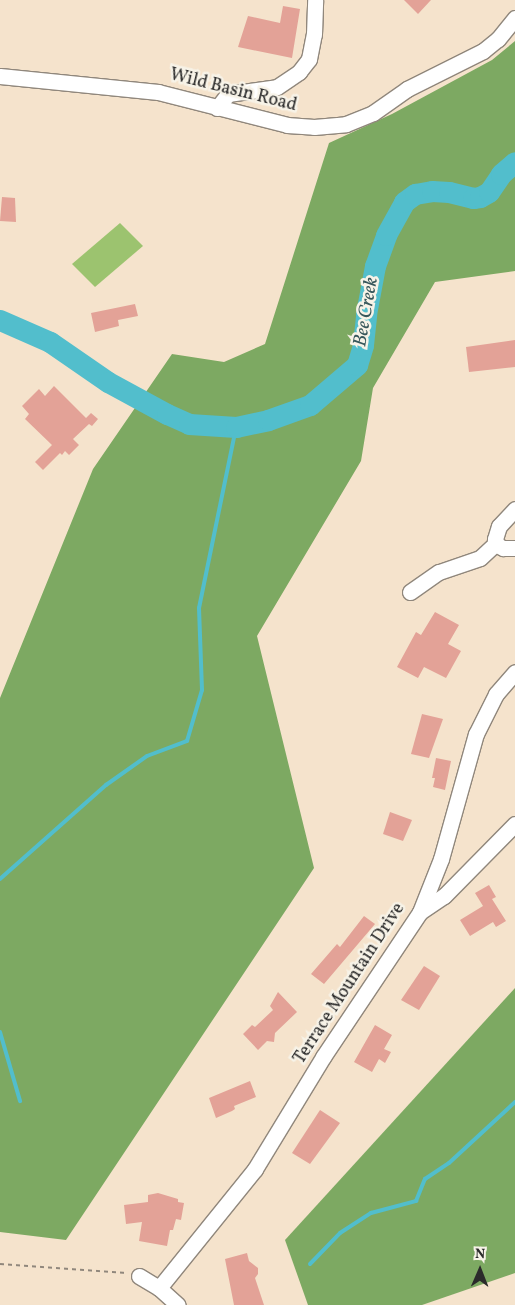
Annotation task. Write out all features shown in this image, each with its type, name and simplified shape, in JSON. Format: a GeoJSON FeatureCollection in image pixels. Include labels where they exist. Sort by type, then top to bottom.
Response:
{"type":"FeatureCollection","features":[{"type":"Feature","properties":{"kind":"street"},"geometry":{"type":"LineString","coordinates":[[217,108],[228,94],[277,87],[299,72],[309,59],[314,34],[315,0]]}},
{"type":"Feature","properties":{"kind":"street","name":"Wild Basin Road"},"geometry":{"type":"LineString","coordinates":[[0,76],[158,92],[287,125],[314,127],[346,124],[373,112],[407,89],[483,51],[498,39],[515,18]]}},
{"type":"Feature","properties":{"kind":"street"},"geometry":{"type":"LineString","coordinates":[[496,543],[495,539],[499,526],[515,509]]}},
{"type":"Feature","properties":{"kind":"street"},"geometry":{"type":"LineString","coordinates":[[496,543],[503,548],[515,548]]}},
{"type":"Feature","properties":{"kind":"street"},"geometry":{"type":"LineString","coordinates":[[410,592],[439,572],[480,558],[496,543]]}},
{"type":"Feature","properties":{"kind":"street","name":"Terrace Mountain Drive"},"geometry":{"type":"LineString","coordinates":[[159,1288],[255,1169],[323,1057],[420,912],[441,859],[476,734],[496,694],[515,672]]}},
{"type":"Feature","properties":{"kind":"street"},"geometry":{"type":"LineString","coordinates":[[420,912],[444,896],[515,824]]}},
{"type":"Feature","properties":{"kind":"street"},"geometry":{"type":"LineString","coordinates":[[139,1276],[159,1288],[178,1305]]}},
{"type":"Feature","properties":{"kind":"path"},"geometry":{"type":"LineString","coordinates":[[0,1264],[115,1271],[139,1276]]}},
{"type":"Feature","properties":{"kind":"green space"},"geometry":{"type":"Polygon","coordinates":[[[515,41],[515,271],[435,282],[373,388],[361,461],[257,636],[314,868],[66,1240],[0,1232],[0,698],[93,469],[172,354],[224,362],[265,344],[329,143],[392,114],[492,60],[515,41]]]}},
{"type":"Feature","properties":{"kind":"green space"},"geometry":{"type":"Polygon","coordinates":[[[120,223],[143,246],[95,287],[72,264],[120,223]]]}},
{"type":"Feature","properties":{"kind":"green space"},"geometry":{"type":"Polygon","coordinates":[[[515,988],[515,1273],[422,1305],[308,1305],[285,1240],[515,988]]]}},
{"type":"Feature","properties":{"kind":"building"},"geometry":{"type":"Polygon","coordinates":[[[404,0],[431,0],[418,14],[404,0]]]}},
{"type":"Feature","properties":{"kind":"building"},"geometry":{"type":"Polygon","coordinates":[[[283,6],[300,9],[292,58],[238,47],[248,16],[280,23],[283,6]]]}},
{"type":"Feature","properties":{"kind":"building"},"geometry":{"type":"Polygon","coordinates":[[[2,197],[15,198],[16,222],[0,221],[2,197]]]}},
{"type":"Feature","properties":{"kind":"building"},"geometry":{"type":"Polygon","coordinates":[[[135,304],[138,316],[118,320],[119,326],[95,332],[91,313],[135,304]]]}},
{"type":"Feature","properties":{"kind":"building"},"geometry":{"type":"Polygon","coordinates":[[[515,340],[515,367],[469,372],[466,347],[515,340]]]}},
{"type":"Feature","properties":{"kind":"building"},"geometry":{"type":"Polygon","coordinates":[[[54,386],[86,418],[91,413],[98,419],[92,426],[89,424],[73,439],[79,445],[69,455],[65,451],[62,455],[60,453],[43,470],[35,462],[52,445],[25,419],[29,414],[22,406],[39,389],[45,396],[54,386]]]}},
{"type":"Feature","properties":{"kind":"building"},"geometry":{"type":"Polygon","coordinates":[[[435,612],[459,625],[448,644],[461,651],[446,678],[424,667],[418,678],[397,667],[416,632],[421,635],[435,612]]]}},
{"type":"Feature","properties":{"kind":"building"},"geometry":{"type":"Polygon","coordinates":[[[422,714],[443,719],[429,758],[411,754],[422,714]]]}},
{"type":"Feature","properties":{"kind":"building"},"geometry":{"type":"Polygon","coordinates":[[[436,758],[451,761],[445,790],[433,787],[435,778],[432,778],[436,758]]]}},
{"type":"Feature","properties":{"kind":"building"},"geometry":{"type":"Polygon","coordinates":[[[390,812],[412,820],[403,841],[383,834],[390,812]]]}},
{"type":"Feature","properties":{"kind":"building"},"geometry":{"type":"Polygon","coordinates":[[[489,885],[496,897],[492,899],[506,921],[496,927],[493,922],[470,936],[460,920],[483,906],[475,893],[489,885]]]}},
{"type":"Feature","properties":{"kind":"building"},"geometry":{"type":"Polygon","coordinates":[[[364,916],[375,924],[324,984],[311,974],[337,944],[340,947],[364,916]]]}},
{"type":"Feature","properties":{"kind":"building"},"geometry":{"type":"Polygon","coordinates":[[[424,966],[440,976],[419,1010],[401,1000],[424,966]]]}},
{"type":"Feature","properties":{"kind":"building"},"geometry":{"type":"Polygon","coordinates":[[[278,992],[297,1012],[275,1033],[274,1042],[267,1041],[258,1050],[243,1034],[252,1025],[255,1027],[273,1010],[270,1006],[278,992]]]}},
{"type":"Feature","properties":{"kind":"building"},"geometry":{"type":"Polygon","coordinates":[[[375,1025],[392,1035],[384,1049],[391,1052],[385,1063],[379,1059],[372,1072],[354,1062],[375,1025]]]}},
{"type":"Feature","properties":{"kind":"building"},"geometry":{"type":"Polygon","coordinates":[[[250,1081],[256,1097],[234,1106],[235,1109],[232,1111],[216,1118],[209,1098],[250,1081]]]}},
{"type":"Feature","properties":{"kind":"building"},"geometry":{"type":"Polygon","coordinates":[[[320,1110],[340,1123],[310,1164],[292,1153],[320,1110]]]}},
{"type":"Feature","properties":{"kind":"building"},"geometry":{"type":"Polygon","coordinates":[[[158,1193],[178,1199],[178,1202],[184,1203],[181,1220],[176,1219],[173,1230],[170,1230],[167,1246],[139,1241],[142,1222],[126,1224],[124,1205],[148,1202],[148,1195],[158,1193]]]}},
{"type":"Feature","properties":{"kind":"building"},"geometry":{"type":"Polygon","coordinates":[[[247,1253],[249,1261],[258,1268],[258,1274],[255,1278],[264,1305],[234,1305],[225,1259],[247,1253]]]}},
{"type":"Feature","properties":{"kind":"waterway","name":"Bee Creek"},"geometry":{"type":"LineString","coordinates":[[0,320],[50,342],[108,382],[189,424],[236,427],[268,420],[310,405],[357,365],[363,345],[366,314],[375,266],[386,235],[404,202],[415,194],[432,191],[449,192],[473,198],[480,197],[489,192],[501,174],[515,162]]}},
{"type":"Feature","properties":{"kind":"waterway"},"geometry":{"type":"LineString","coordinates":[[0,879],[106,785],[147,756],[187,741],[202,690],[199,608],[236,427]]}},
{"type":"Feature","properties":{"kind":"waterway"},"geometry":{"type":"LineString","coordinates":[[0,1032],[20,1101]]}},
{"type":"Feature","properties":{"kind":"waterway"},"geometry":{"type":"LineString","coordinates":[[310,1264],[340,1233],[371,1213],[416,1201],[425,1179],[449,1163],[515,1102]]}}]}
